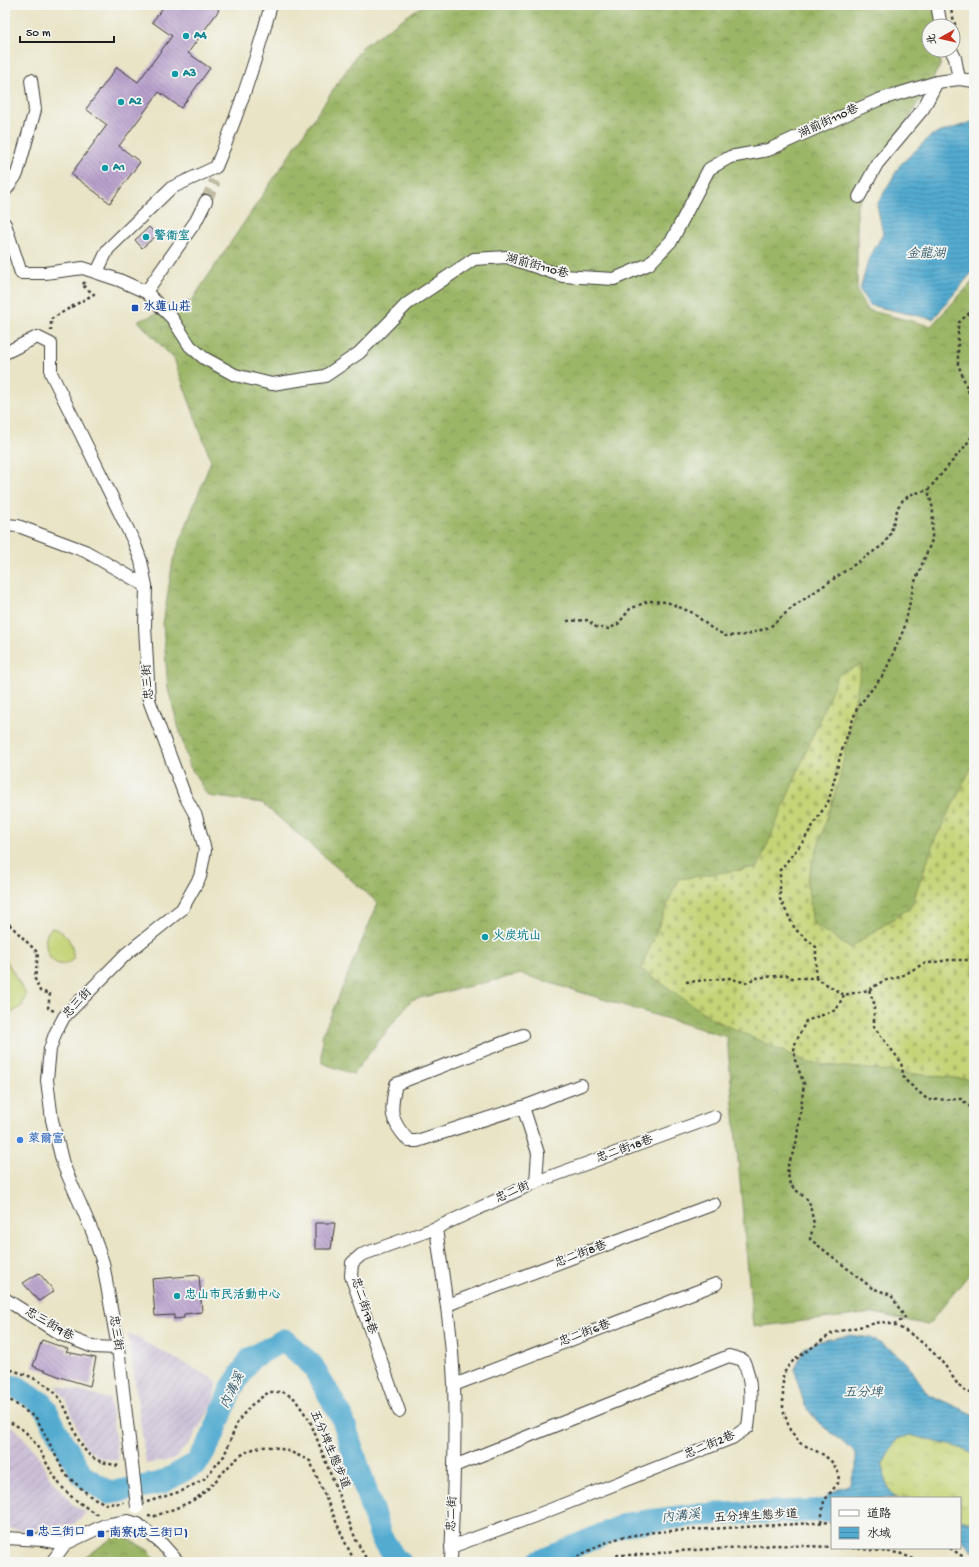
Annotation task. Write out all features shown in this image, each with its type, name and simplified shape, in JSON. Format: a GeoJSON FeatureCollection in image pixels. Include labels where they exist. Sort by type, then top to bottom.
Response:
{"type":"FeatureCollection","features":[{"type":"Feature","properties":{"kind":"street"},"geometry":{"type":"LineString","coordinates":[[97,272],[108,249],[171,188],[216,167],[231,132],[271,5]]}},
{"type":"Feature","properties":{"kind":"street"},"geometry":{"type":"LineString","coordinates":[[937,5],[939,18]]}},
{"type":"Feature","properties":{"kind":"street"},"geometry":{"type":"LineString","coordinates":[[954,58],[959,80]]}},
{"type":"Feature","properties":{"kind":"street"},"geometry":{"type":"LineString","coordinates":[[5,191],[17,174],[35,110],[31,80]]}},
{"type":"Feature","properties":{"kind":"street","name":"湖前街110巷"},"geometry":{"type":"LineString","coordinates":[[5,224],[21,273],[45,273],[83,268],[97,272],[146,292],[172,318],[190,346],[204,358],[235,375],[272,384],[325,376],[359,353],[407,304],[474,259],[507,257],[563,276],[614,279],[649,264],[672,240],[710,169],[730,158],[768,150],[878,100],[937,82],[959,80],[974,81]]}},
{"type":"Feature","properties":{"kind":"street"},"geometry":{"type":"LineString","coordinates":[[859,197],[877,164],[923,109],[937,82]]}},
{"type":"Feature","properties":{"kind":"street"},"geometry":{"type":"LineString","coordinates":[[146,292],[196,221],[206,201]]}},
{"type":"Feature","properties":{"kind":"street"},"geometry":{"type":"LineString","coordinates":[[5,353],[37,337],[51,344]]}},
{"type":"Feature","properties":{"kind":"street","name":"忠三街"},"geometry":{"type":"LineString","coordinates":[[51,344],[51,373],[134,542],[140,561],[146,586],[145,626],[149,700],[185,796],[196,816],[205,850],[200,877],[182,909],[126,954],[64,1017],[55,1034],[50,1049],[47,1080],[52,1120],[63,1164],[92,1231],[103,1263],[118,1348],[137,1510]]}},
{"type":"Feature","properties":{"kind":"street"},"geometry":{"type":"LineString","coordinates":[[5,525],[18,526],[85,551],[146,586]]}},
{"type":"Feature","properties":{"kind":"street"},"geometry":{"type":"LineString","coordinates":[[523,1035],[396,1084],[391,1104],[394,1120],[401,1133],[409,1141],[417,1141],[523,1108],[581,1084]]}},
{"type":"Feature","properties":{"kind":"street","name":"忠二街"},"geometry":{"type":"LineString","coordinates":[[451,1562],[454,1466],[454,1385],[447,1305],[436,1228],[536,1182],[538,1153],[523,1108]]}},
{"type":"Feature","properties":{"kind":"street","name":"忠二街18巷"},"geometry":{"type":"LineString","coordinates":[[536,1182],[714,1117]]}},
{"type":"Feature","properties":{"kind":"street","name":"忠二街8巷"},"geometry":{"type":"LineString","coordinates":[[447,1305],[714,1204]]}},
{"type":"Feature","properties":{"kind":"street","name":"忠二街17巷"},"geometry":{"type":"LineString","coordinates":[[399,1411],[351,1276],[352,1263],[361,1255],[436,1228]]}},
{"type":"Feature","properties":{"kind":"street","name":"忠二街6巷"},"geometry":{"type":"LineString","coordinates":[[454,1385],[716,1284]]}},
{"type":"Feature","properties":{"kind":"street","name":"忠三街9巷"},"geometry":{"type":"LineString","coordinates":[[5,1299],[60,1334],[93,1347],[118,1348]]}},
{"type":"Feature","properties":{"kind":"street","name":"忠二街2巷"},"geometry":{"type":"LineString","coordinates":[[451,1547],[732,1438],[748,1427],[751,1406],[748,1370],[743,1360],[729,1356],[454,1466]]}},
{"type":"Feature","properties":{"kind":"street"},"geometry":{"type":"LineString","coordinates":[[52,1562],[65,1544],[105,1525],[128,1521],[137,1510],[162,1544],[178,1562]]}},
{"type":"Feature","properties":{"kind":"street"},"geometry":{"type":"LineString","coordinates":[[5,1538],[43,1540],[65,1544]]}},
{"type":"Feature","properties":{"kind":"path"},"geometry":{"type":"LineString","coordinates":[[952,5],[951,10],[953,18]]}},
{"type":"Feature","properties":{"kind":"path"},"geometry":{"type":"LineString","coordinates":[[51,344],[51,319],[94,294]]}},
{"type":"Feature","properties":{"kind":"path"},"geometry":{"type":"LineString","coordinates":[[974,309],[958,323],[958,364],[974,406]]}},
{"type":"Feature","properties":{"kind":"path"},"geometry":{"type":"LineString","coordinates":[[567,621],[588,620],[596,627],[608,629],[618,624],[630,609],[648,601],[666,602],[692,613],[710,627],[726,636],[746,635],[770,627],[794,606],[882,545],[890,535],[898,507],[903,500],[912,494],[928,490],[966,445],[974,432]]}},
{"type":"Feature","properties":{"kind":"path"},"geometry":{"type":"LineString","coordinates":[[816,978],[816,947],[795,929],[780,899],[780,870],[802,843],[829,800],[841,753],[857,708],[884,674],[904,629],[914,584],[932,540],[933,509],[928,490]]}},
{"type":"Feature","properties":{"kind":"path"},"geometry":{"type":"LineString","coordinates":[[5,920],[38,953],[35,979],[40,991],[50,994],[48,1008],[64,1017]]}},
{"type":"Feature","properties":{"kind":"path"},"geometry":{"type":"LineString","coordinates":[[686,982],[729,978],[746,983],[755,978],[787,975],[792,978],[816,978],[844,995],[869,990],[883,981],[900,977],[923,964],[948,960],[974,960]]}},
{"type":"Feature","properties":{"kind":"path"},"geometry":{"type":"LineString","coordinates":[[869,990],[874,1003],[874,1027],[901,1062],[904,1079],[928,1100],[961,1099],[974,1110]]}},
{"type":"Feature","properties":{"kind":"path"},"geometry":{"type":"LineString","coordinates":[[844,995],[836,1010],[806,1021],[794,1046],[795,1060],[804,1084],[796,1145],[787,1168],[790,1185],[809,1201],[814,1224],[810,1239],[872,1288],[891,1295],[905,1318],[894,1324]]}},
{"type":"Feature","properties":{"kind":"path"},"geometry":{"type":"LineString","coordinates":[[821,1522],[824,1501],[838,1483],[839,1474],[833,1463],[824,1455],[800,1443],[790,1430],[783,1409],[783,1375],[793,1361],[836,1332],[882,1322],[894,1324],[933,1352],[966,1392],[974,1392]]}},
{"type":"Feature","properties":{"kind":"path"},"geometry":{"type":"LineString","coordinates":[[5,1368],[27,1374],[52,1391],[68,1412],[80,1446],[96,1461],[118,1466],[132,1464]]}},
{"type":"Feature","properties":{"kind":"path","name":"五分埤生態步道"},"geometry":{"type":"LineString","coordinates":[[137,1510],[182,1491],[204,1479],[224,1456],[238,1421],[250,1406],[269,1392],[283,1392],[294,1398],[310,1421],[356,1540],[368,1562]]}},
{"type":"Feature","properties":{"kind":"path","name":"五分埤生態步道"},"geometry":{"type":"LineString","coordinates":[[5,1398],[37,1419],[65,1474],[90,1496],[106,1504],[137,1510],[153,1517],[183,1505],[202,1494],[232,1463],[244,1453],[266,1446],[287,1449],[310,1461],[355,1562]]}},
{"type":"Feature","properties":{"kind":"path"},"geometry":{"type":"LineString","coordinates":[[5,1420],[29,1434],[40,1449],[55,1477],[71,1497],[98,1515],[104,1514]]}},
{"type":"Feature","properties":{"kind":"path","name":"五分埤生態步道"},"geometry":{"type":"LineString","coordinates":[[567,1562],[615,1539],[649,1533],[831,1522]]}},
{"type":"Feature","properties":{"kind":"path"},"geometry":{"type":"LineString","coordinates":[[606,1562],[618,1555],[651,1555],[662,1552],[776,1545],[831,1547]]}},
{"type":"Feature","properties":{"kind":"path"},"geometry":{"type":"LineString","coordinates":[[860,1549],[899,1554],[921,1562]]}},
{"type":"Feature","properties":{"kind":"path"},"geometry":{"type":"LineString","coordinates":[[951,1549],[970,1562],[974,1560]]}},
{"type":"Feature","properties":{"kind":"shaded area"},"geometry":{"type":"Polygon","coordinates":[[[128,1333],[217,1381],[213,1404],[190,1442],[173,1460],[146,1464],[128,1333]]]}},
{"type":"Feature","properties":{"kind":"shaded area"},"geometry":{"type":"Polygon","coordinates":[[[55,1385],[110,1399],[118,1461],[98,1457],[83,1444],[67,1401],[55,1385]]]}},
{"type":"Feature","properties":{"kind":"shaded area"},"geometry":{"type":"Polygon","coordinates":[[[5,1425],[15,1428],[35,1451],[51,1479],[72,1504],[86,1513],[74,1524],[23,1530],[5,1528],[5,1425]]]}},
{"type":"Feature","properties":{"kind":"green space"},"geometry":{"type":"Polygon","coordinates":[[[423,5],[946,5],[945,18],[921,18],[921,58],[941,58],[940,66],[857,205],[857,292],[867,310],[931,326],[974,280],[974,1268],[928,1325],[874,1313],[753,1327],[727,1037],[521,974],[411,1000],[353,1074],[322,1063],[322,1036],[378,903],[262,803],[208,796],[189,765],[168,689],[163,624],[173,560],[211,461],[174,359],[138,321],[192,300],[362,47],[423,5]]]}},
{"type":"Feature","properties":{"kind":"green space"},"geometry":{"type":"Polygon","coordinates":[[[862,664],[840,777],[807,881],[813,924],[850,948],[911,907],[935,839],[974,763],[974,1080],[809,1063],[714,1020],[641,969],[678,879],[758,867],[838,675],[862,664]]]}},
{"type":"Feature","properties":{"kind":"green space"},"geometry":{"type":"Polygon","coordinates":[[[51,928],[56,929],[65,935],[70,943],[73,959],[66,964],[59,964],[49,956],[46,941],[47,934],[51,928]]]}},
{"type":"Feature","properties":{"kind":"green space"},"geometry":{"type":"Polygon","coordinates":[[[5,958],[26,995],[22,1006],[5,1017],[5,958]]]}},
{"type":"Feature","properties":{"kind":"green space"},"geometry":{"type":"Polygon","coordinates":[[[910,1435],[957,1447],[974,1454],[974,1524],[961,1520],[961,1497],[896,1497],[893,1495],[885,1479],[882,1465],[897,1439],[910,1435]]]}},
{"type":"Feature","properties":{"kind":"green space"},"geometry":{"type":"Polygon","coordinates":[[[119,1534],[148,1550],[158,1562],[80,1562],[90,1553],[119,1534]]]}},
{"type":"Feature","properties":{"kind":"water","name":"金龍湖"},"geometry":{"type":"Polygon","coordinates":[[[974,119],[974,270],[933,319],[869,305],[860,290],[869,258],[883,234],[877,205],[900,165],[932,135],[972,122],[974,119]]]}},
{"type":"Feature","properties":{"kind":"water","name":"五分埤"},"geometry":{"type":"Polygon","coordinates":[[[850,1335],[871,1338],[893,1351],[907,1363],[928,1394],[974,1415],[974,1454],[957,1447],[910,1435],[897,1439],[882,1465],[888,1487],[896,1497],[831,1497],[831,1508],[825,1507],[828,1494],[850,1484],[856,1468],[856,1453],[819,1423],[805,1406],[795,1369],[804,1348],[820,1341],[850,1335]]]}},
{"type":"Feature","properties":{"kind":"water"},"geometry":{"type":"Polygon","coordinates":[[[961,1520],[974,1524],[974,1552],[961,1539],[961,1520]]]}},
{"type":"Feature","properties":{"kind":"building"},"geometry":{"type":"Polygon","coordinates":[[[165,5],[213,5],[219,10],[188,53],[210,68],[181,108],[159,92],[119,146],[140,162],[110,203],[71,174],[107,125],[86,109],[117,67],[138,82],[172,36],[152,22],[165,5]]]}},
{"type":"Feature","properties":{"kind":"building","name":"警衛室"},"geometry":{"type":"Polygon","coordinates":[[[149,227],[157,235],[142,248],[135,240],[149,227]]]}},
{"type":"Feature","properties":{"kind":"building"},"geometry":{"type":"Polygon","coordinates":[[[315,1223],[335,1223],[331,1249],[315,1249],[315,1223]]]}},
{"type":"Feature","properties":{"kind":"building"},"geometry":{"type":"Polygon","coordinates":[[[39,1273],[54,1291],[39,1301],[23,1283],[39,1273]]]}},
{"type":"Feature","properties":{"kind":"building","name":"忠山市民活動中心"},"geometry":{"type":"Polygon","coordinates":[[[199,1275],[202,1312],[184,1314],[184,1318],[174,1319],[174,1315],[155,1316],[152,1279],[199,1275]]]}},
{"type":"Feature","properties":{"kind":"building"},"geometry":{"type":"Polygon","coordinates":[[[42,1340],[68,1349],[66,1352],[96,1358],[90,1386],[63,1378],[33,1366],[42,1340]]]}},
{"type":"Feature","properties":{"kind":"waterway","name":"內溝溪"},"geometry":{"type":"LineString","coordinates":[[5,1385],[17,1387],[43,1404],[83,1476],[109,1493],[161,1483],[197,1463],[212,1438],[231,1389],[251,1358],[284,1340],[312,1365],[342,1417],[381,1537],[395,1559],[400,1562]]}},
{"type":"Feature","properties":{"kind":"waterway","name":"內溝溪"},"geometry":{"type":"LineString","coordinates":[[538,1562],[627,1524],[693,1515],[831,1510]]}},
{"type":"Feature","properties":{"kind":"tunnel"},"geometry":{"type":"LineString","coordinates":[[206,201],[215,181]]}},
{"type":"Feature","properties":{"kind":"place","name":"A4"},"geometry":{"type":"Point","coordinates":[186,36]}},
{"type":"Feature","properties":{"kind":"place","name":"A3"},"geometry":{"type":"Point","coordinates":[175,74]}},
{"type":"Feature","properties":{"kind":"place","name":"A2"},"geometry":{"type":"Point","coordinates":[121,102]}},
{"type":"Feature","properties":{"kind":"place","name":"A1"},"geometry":{"type":"Point","coordinates":[105,168]}},
{"type":"Feature","properties":{"kind":"place","name":"警衛室"},"geometry":{"type":"Point","coordinates":[146,237]}},
{"type":"Feature","properties":{"kind":"place","name":"水蓮山莊"},"geometry":{"type":"Point","coordinates":[135,308]}},
{"type":"Feature","properties":{"kind":"place","name":"火炭坑山"},"geometry":{"type":"Point","coordinates":[485,937]}},
{"type":"Feature","properties":{"kind":"place","name":"萊爾富"},"geometry":{"type":"Point","coordinates":[20,1140]}},
{"type":"Feature","properties":{"kind":"place","name":"忠山市民活動中心"},"geometry":{"type":"Point","coordinates":[177,1296]}},
{"type":"Feature","properties":{"kind":"place","name":"忠三街口"},"geometry":{"type":"Point","coordinates":[30,1533]}},
{"type":"Feature","properties":{"kind":"place","name":"南寮(忠三街口)"},"geometry":{"type":"Point","coordinates":[101,1534]}}]}
